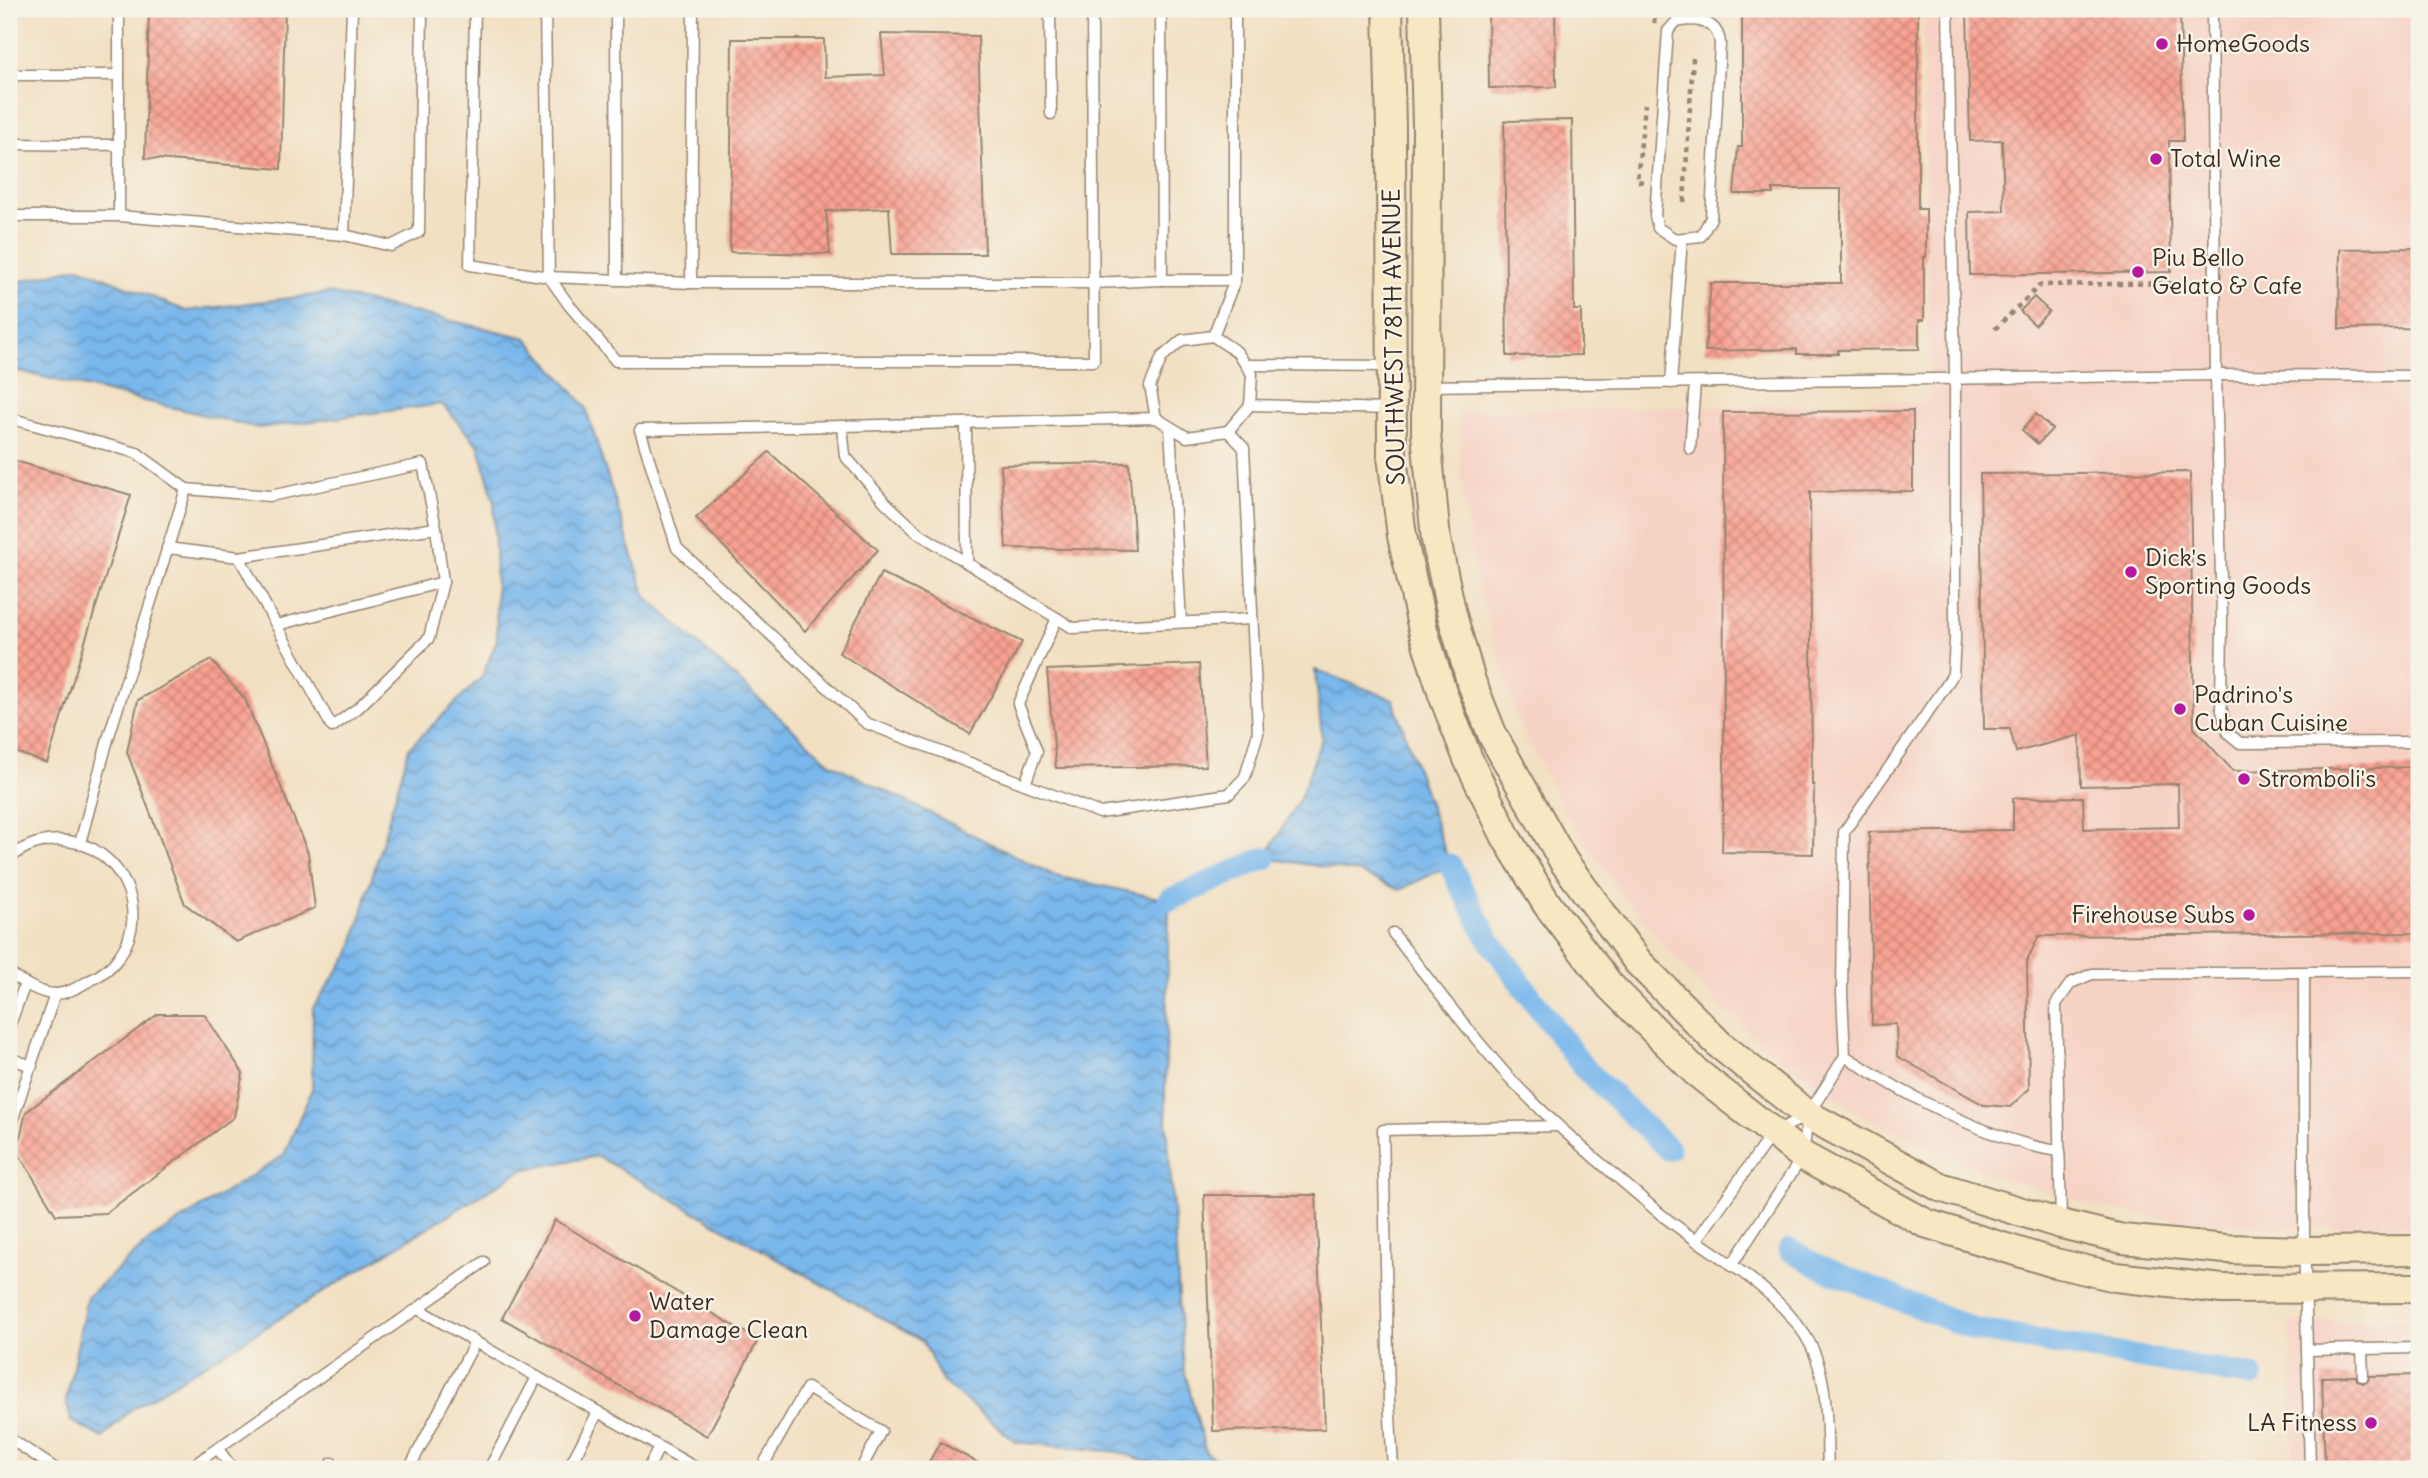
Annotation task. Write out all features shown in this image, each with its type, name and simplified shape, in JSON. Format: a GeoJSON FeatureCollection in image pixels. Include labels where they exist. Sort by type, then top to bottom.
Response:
{"type":"FeatureCollection","features":[{"type":"Feature","properties":{"kind":"street","name":"SOUTHWEST 78TH AVENUE"},"geometry":{"type":"LineString","coordinates":[[1388,9],[1392,456],[1402,536],[1423,630],[1443,695],[1468,759],[1507,839],[1547,904],[1611,986],[1696,1072],[1803,1156],[1925,1223],[2051,1262],[2116,1277],[2222,1289],[2419,1288]]}},
{"type":"Feature","properties":{"kind":"street","name":"SOUTHWEST 78TH AVENUE"},"geometry":{"type":"LineString","coordinates":[[1424,9],[1427,141],[1426,434],[1436,540],[1452,615],[1471,681],[1493,736],[1564,862],[1638,962],[1720,1045],[1808,1115],[1940,1187],[2061,1224],[2123,1238],[2225,1249],[2419,1250]]}},
{"type":"Feature","properties":{"kind":"street"},"geometry":{"type":"LineString","coordinates":[[1391,322],[1428,387]]}},
{"type":"Feature","properties":{"kind":"street"},"geometry":{"type":"LineString","coordinates":[[1391,366],[1426,434]]}},
{"type":"Feature","properties":{"kind":"lane"},"geometry":{"type":"LineString","coordinates":[[119,216],[120,9]]}},
{"type":"Feature","properties":{"kind":"lane"},"geometry":{"type":"LineString","coordinates":[[344,235],[352,9]]}},
{"type":"Feature","properties":{"kind":"lane"},"geometry":{"type":"LineString","coordinates":[[9,216],[119,216],[344,235],[391,246],[419,232],[422,9]]}},
{"type":"Feature","properties":{"kind":"lane"},"geometry":{"type":"LineString","coordinates":[[475,9],[470,265],[550,277],[691,283],[1093,283],[1235,280]]}},
{"type":"Feature","properties":{"kind":"lane"},"geometry":{"type":"LineString","coordinates":[[545,9],[550,277],[569,305],[616,361],[1094,361],[1092,9]]}},
{"type":"Feature","properties":{"kind":"lane"},"geometry":{"type":"LineString","coordinates":[[616,9],[617,280]]}},
{"type":"Feature","properties":{"kind":"lane"},"geometry":{"type":"LineString","coordinates":[[691,283],[693,9]]}},
{"type":"Feature","properties":{"kind":"lane"},"geometry":{"type":"LineString","coordinates":[[1050,9],[1051,114]]}},
{"type":"Feature","properties":{"kind":"lane"},"geometry":{"type":"LineString","coordinates":[[1161,9],[1161,280]]}},
{"type":"Feature","properties":{"kind":"lane"},"geometry":{"type":"LineString","coordinates":[[1213,336],[1235,280],[1235,9]]}},
{"type":"Feature","properties":{"kind":"lane"},"geometry":{"type":"LineString","coordinates":[[1731,1266],[1803,1156],[1808,1115],[1845,1056],[1842,993],[1844,832],[1953,674],[1955,380],[1948,9]]}},
{"type":"Feature","properties":{"kind":"lane"},"geometry":{"type":"LineString","coordinates":[[2212,9],[2221,708],[2228,733],[2240,743],[2419,742]]}},
{"type":"Feature","properties":{"kind":"lane"},"geometry":{"type":"LineString","coordinates":[[1698,14],[1719,32],[1720,43],[1711,218],[1700,236],[1682,239],[1669,236],[1658,228],[1655,216],[1668,31],[1676,23],[1698,14]]}},
{"type":"Feature","properties":{"kind":"lane"},"geometry":{"type":"LineString","coordinates":[[9,75],[120,75]]}},
{"type":"Feature","properties":{"kind":"lane"},"geometry":{"type":"LineString","coordinates":[[9,144],[119,145]]}},
{"type":"Feature","properties":{"kind":"lane"},"geometry":{"type":"LineString","coordinates":[[1671,383],[1682,239]]}},
{"type":"Feature","properties":{"kind":"lane"},"geometry":{"type":"LineString","coordinates":[[1156,418],[1150,386],[1162,357],[1182,341],[1213,336],[1237,352],[1252,374],[1250,405],[1228,431],[1187,437],[1156,418],[640,430],[677,548],[866,723],[1100,813],[1229,794],[1245,777],[1258,733],[1244,448],[1228,431]]}},
{"type":"Feature","properties":{"kind":"lane"},"geometry":{"type":"LineString","coordinates":[[1246,365],[1391,366]]}},
{"type":"Feature","properties":{"kind":"lane"},"geometry":{"type":"LineString","coordinates":[[1428,387],[2216,375],[2419,376]]}},
{"type":"Feature","properties":{"kind":"lane"},"geometry":{"type":"LineString","coordinates":[[1689,449],[1695,383]]}},
{"type":"Feature","properties":{"kind":"lane"},"geometry":{"type":"LineString","coordinates":[[1250,405],[1391,409]]}},
{"type":"Feature","properties":{"kind":"lane"},"geometry":{"type":"LineString","coordinates":[[9,418],[137,453],[186,489],[270,496],[422,464],[436,528],[443,582],[429,638],[358,708],[332,727],[239,556]]}},
{"type":"Feature","properties":{"kind":"lane"},"geometry":{"type":"LineString","coordinates":[[966,423],[967,563]]}},
{"type":"Feature","properties":{"kind":"lane"},"geometry":{"type":"LineString","coordinates":[[842,426],[845,456],[885,502],[918,533],[1073,628],[1252,619]]}},
{"type":"Feature","properties":{"kind":"lane"},"geometry":{"type":"LineString","coordinates":[[1170,427],[1181,622]]}},
{"type":"Feature","properties":{"kind":"lane"},"geometry":{"type":"LineString","coordinates":[[80,842],[108,739],[186,489]]}},
{"type":"Feature","properties":{"kind":"lane"},"geometry":{"type":"LineString","coordinates":[[167,548],[239,556],[436,528]]}},
{"type":"Feature","properties":{"kind":"lane"},"geometry":{"type":"LineString","coordinates":[[277,625],[443,582]]}},
{"type":"Feature","properties":{"kind":"lane"},"geometry":{"type":"LineString","coordinates":[[1025,784],[1037,751],[1018,705],[1057,618]]}},
{"type":"Feature","properties":{"kind":"lane"},"geometry":{"type":"LineString","coordinates":[[9,859],[35,843],[57,840],[80,842],[101,852],[117,868],[128,888],[133,911],[130,934],[121,955],[105,972],[85,984],[55,994],[25,984],[9,973]]}},
{"type":"Feature","properties":{"kind":"lane"},"geometry":{"type":"LineString","coordinates":[[1393,933],[1507,1074],[1558,1126],[1659,1213],[1761,1287],[1787,1311],[1807,1337],[1818,1363],[1826,1405],[1828,1469]]}},
{"type":"Feature","properties":{"kind":"lane"},"geometry":{"type":"LineString","coordinates":[[2061,1224],[2056,1004],[2071,983],[2092,974],[2419,971]]}},
{"type":"Feature","properties":{"kind":"lane"},"geometry":{"type":"LineString","coordinates":[[2304,974],[2305,1289],[2310,1469]]}},
{"type":"Feature","properties":{"kind":"lane"},"geometry":{"type":"LineString","coordinates":[[9,1027],[25,984]]}},
{"type":"Feature","properties":{"kind":"lane"},"geometry":{"type":"LineString","coordinates":[[9,1130],[55,994]]}},
{"type":"Feature","properties":{"kind":"lane"},"geometry":{"type":"LineString","coordinates":[[1845,1056],[1972,1126],[2040,1149],[2060,1151]]}},
{"type":"Feature","properties":{"kind":"lane"},"geometry":{"type":"LineString","coordinates":[[9,1058],[32,1066]]}},
{"type":"Feature","properties":{"kind":"lane"},"geometry":{"type":"LineString","coordinates":[[1696,1241],[1773,1132],[1808,1115]]}},
{"type":"Feature","properties":{"kind":"lane"},"geometry":{"type":"LineString","coordinates":[[1394,1469],[1389,1399],[1382,1130],[1558,1126]]}},
{"type":"Feature","properties":{"kind":"lane"},"geometry":{"type":"LineString","coordinates":[[188,1469],[484,1262]]}},
{"type":"Feature","properties":{"kind":"lane"},"geometry":{"type":"LineString","coordinates":[[418,1309],[698,1469]]}},
{"type":"Feature","properties":{"kind":"lane"},"geometry":{"type":"LineString","coordinates":[[410,1469],[475,1342]]}},
{"type":"Feature","properties":{"kind":"lane"},"geometry":{"type":"LineString","coordinates":[[2307,1350],[2419,1348]]}},
{"type":"Feature","properties":{"kind":"lane"},"geometry":{"type":"LineString","coordinates":[[2362,1349],[2363,1376]]}},
{"type":"Feature","properties":{"kind":"lane"},"geometry":{"type":"LineString","coordinates":[[489,1469],[537,1377]]}},
{"type":"Feature","properties":{"kind":"lane"},"geometry":{"type":"LineString","coordinates":[[761,1469],[807,1388],[881,1431],[860,1469]]}},
{"type":"Feature","properties":{"kind":"lane"},"geometry":{"type":"LineString","coordinates":[[568,1469],[598,1412]]}},
{"type":"Feature","properties":{"kind":"lane"},"geometry":{"type":"LineString","coordinates":[[9,1438],[56,1469]]}},
{"type":"Feature","properties":{"kind":"lane"},"geometry":{"type":"LineString","coordinates":[[648,1469],[659,1447]]}},
{"type":"Feature","properties":{"kind":"lane"},"geometry":{"type":"LineString","coordinates":[[218,1449],[233,1469]]}},
{"type":"Feature","properties":{"kind":"path"},"geometry":{"type":"LineString","coordinates":[[1684,202],[1693,58]]}},
{"type":"Feature","properties":{"kind":"path"},"geometry":{"type":"LineString","coordinates":[[1679,73],[1692,73]]}},
{"type":"Feature","properties":{"kind":"path"},"geometry":{"type":"LineString","coordinates":[[1677,185],[1685,185]]}},
{"type":"Feature","properties":{"kind":"path"},"geometry":{"type":"LineString","coordinates":[[1995,330],[2040,285],[2187,283]]}},
{"type":"Feature","properties":{"kind":"shaded area"},"geometry":{"type":"Polygon","coordinates":[[[1922,9],[2419,9],[2419,1226],[2283,1228],[2195,1223],[2099,1207],[1988,1174],[1861,1115],[1771,1052],[1724,1010],[1677,960],[1622,895],[1565,813],[1516,716],[1475,575],[1461,480],[1459,411],[1930,402],[1922,9]]]}},
{"type":"Feature","properties":{"kind":"shaded area"},"geometry":{"type":"Polygon","coordinates":[[[2419,1319],[2419,1469],[2293,1469],[2290,1322],[2419,1319]]]}},
{"type":"Feature","properties":{"kind":"water"},"geometry":{"type":"Polygon","coordinates":[[[79,267],[186,311],[330,293],[527,338],[585,406],[646,597],[830,763],[1055,876],[1169,900],[1165,1095],[1184,1369],[1206,1453],[1233,1469],[1165,1469],[1118,1452],[1016,1442],[942,1381],[923,1342],[597,1156],[522,1170],[129,1411],[103,1438],[71,1421],[66,1401],[87,1297],[150,1240],[284,1155],[312,1089],[313,1008],[351,951],[409,748],[482,677],[497,640],[494,502],[479,446],[442,404],[259,428],[9,369],[9,284],[79,267]]]}},
{"type":"Feature","properties":{"kind":"water"},"geometry":{"type":"Polygon","coordinates":[[[1315,670],[1393,699],[1450,865],[1400,890],[1358,872],[1265,858],[1300,798],[1322,738],[1315,670]]]}},
{"type":"Feature","properties":{"kind":"building"},"geometry":{"type":"Polygon","coordinates":[[[149,9],[285,9],[281,169],[145,158],[149,9]]]}},
{"type":"Feature","properties":{"kind":"building"},"geometry":{"type":"Polygon","coordinates":[[[1488,9],[1555,9],[1556,87],[1489,88],[1488,9]]]}},
{"type":"Feature","properties":{"kind":"building"},"geometry":{"type":"Polygon","coordinates":[[[1742,9],[1918,9],[1918,209],[1926,209],[1924,320],[1919,320],[1919,349],[1838,350],[1838,354],[1797,354],[1797,349],[1705,351],[1711,283],[1841,283],[1841,189],[1773,189],[1773,194],[1734,194],[1738,147],[1742,147],[1742,9]]]}},
{"type":"Feature","properties":{"kind":"building"},"geometry":{"type":"Polygon","coordinates":[[[1967,9],[2180,9],[2183,141],[2169,141],[2171,272],[1970,275],[1969,212],[2004,211],[2002,140],[1970,141],[1967,9]]]}},
{"type":"Feature","properties":{"kind":"building"},"geometry":{"type":"Polygon","coordinates":[[[881,34],[978,36],[985,254],[892,254],[889,208],[826,211],[830,254],[730,252],[732,39],[824,39],[825,77],[885,75],[881,34]]]}},
{"type":"Feature","properties":{"kind":"building"},"geometry":{"type":"Polygon","coordinates":[[[1572,120],[1574,310],[1581,310],[1581,355],[1507,356],[1504,121],[1572,120]]]}},
{"type":"Feature","properties":{"kind":"building"},"geometry":{"type":"Polygon","coordinates":[[[2419,248],[2419,328],[2339,329],[2340,249],[2419,248]]]}},
{"type":"Feature","properties":{"kind":"building"},"geometry":{"type":"Polygon","coordinates":[[[2034,297],[2049,311],[2035,325],[2020,311],[2034,297]]]}},
{"type":"Feature","properties":{"kind":"building"},"geometry":{"type":"Polygon","coordinates":[[[1913,411],[1913,491],[1810,492],[1813,854],[1722,852],[1723,412],[1913,411]]]}},
{"type":"Feature","properties":{"kind":"building"},"geometry":{"type":"Polygon","coordinates":[[[2036,414],[2052,429],[2038,444],[2022,430],[2036,414]]]}},
{"type":"Feature","properties":{"kind":"building"},"geometry":{"type":"Polygon","coordinates":[[[769,452],[878,550],[805,631],[696,518],[769,452]]]}},
{"type":"Feature","properties":{"kind":"building"},"geometry":{"type":"Polygon","coordinates":[[[9,459],[131,495],[47,763],[9,750],[9,459]]]}},
{"type":"Feature","properties":{"kind":"building"},"geometry":{"type":"Polygon","coordinates":[[[1129,463],[1135,550],[1006,548],[1001,465],[1129,463]]]}},
{"type":"Feature","properties":{"kind":"building"},"geometry":{"type":"Polygon","coordinates":[[[2190,472],[2194,728],[2233,771],[2419,767],[2419,933],[2039,936],[2027,960],[2029,1089],[2010,1107],[1984,1105],[1897,1056],[1896,1024],[1872,1025],[1869,832],[2013,830],[2013,798],[2083,797],[2084,829],[2179,827],[2178,784],[2081,786],[2080,735],[2016,752],[2010,729],[1984,729],[1980,474],[2190,472]]]}},
{"type":"Feature","properties":{"kind":"building"},"geometry":{"type":"Polygon","coordinates":[[[881,573],[1022,642],[970,734],[839,653],[881,573]]]}},
{"type":"Feature","properties":{"kind":"building"},"geometry":{"type":"Polygon","coordinates":[[[211,660],[245,699],[308,853],[315,908],[236,942],[185,904],[127,752],[138,700],[211,660]]]}},
{"type":"Feature","properties":{"kind":"building"},"geometry":{"type":"Polygon","coordinates":[[[1199,664],[1206,766],[1056,768],[1047,670],[1199,664]]]}},
{"type":"Feature","properties":{"kind":"building"},"geometry":{"type":"Polygon","coordinates":[[[158,1014],[204,1014],[243,1073],[234,1117],[106,1213],[56,1215],[17,1151],[26,1112],[158,1014]]]}},
{"type":"Feature","properties":{"kind":"building"},"geometry":{"type":"Polygon","coordinates":[[[1204,1195],[1316,1195],[1325,1429],[1213,1431],[1204,1195]]]}},
{"type":"Feature","properties":{"kind":"building"},"geometry":{"type":"Polygon","coordinates":[[[555,1220],[758,1340],[707,1436],[502,1318],[555,1220]]]}},
{"type":"Feature","properties":{"kind":"building","name":"LA Fitness"},"geometry":{"type":"Polygon","coordinates":[[[2419,1375],[2419,1469],[2325,1469],[2322,1377],[2356,1376],[2357,1380],[2363,1383],[2367,1382],[2370,1376],[2419,1375]]]}},
{"type":"Feature","properties":{"kind":"building"},"geometry":{"type":"Polygon","coordinates":[[[940,1442],[989,1469],[925,1469],[940,1442]]]}},
{"type":"Feature","properties":{"kind":"waterway"},"geometry":{"type":"LineString","coordinates":[[1169,900],[1265,858]]}},
{"type":"Feature","properties":{"kind":"waterway"},"geometry":{"type":"LineString","coordinates":[[1450,865],[1489,940],[1583,1067],[1668,1149]]}},
{"type":"Feature","properties":{"kind":"waterway"},"geometry":{"type":"LineString","coordinates":[[1790,1250],[1818,1266],[1975,1330],[2252,1376]]}},
{"type":"Feature","properties":{"kind":"place","name":"HomeGoods"},"geometry":{"type":"Point","coordinates":[2162,44]}},
{"type":"Feature","properties":{"kind":"place","name":"Total Wine"},"geometry":{"type":"Point","coordinates":[2156,159]}},
{"type":"Feature","properties":{"kind":"place","name":"Piu Bello Gelato & Cafe"},"geometry":{"type":"Point","coordinates":[2138,272]}},
{"type":"Feature","properties":{"kind":"place","name":"Dick's Sporting Goods"},"geometry":{"type":"Point","coordinates":[2131,572]}},
{"type":"Feature","properties":{"kind":"place","name":"Padrino's Cuban Cuisine"},"geometry":{"type":"Point","coordinates":[2180,709]}},
{"type":"Feature","properties":{"kind":"place","name":"Stromboli's"},"geometry":{"type":"Point","coordinates":[2244,779]}},
{"type":"Feature","properties":{"kind":"place","name":"Firehouse Subs"},"geometry":{"type":"Point","coordinates":[2249,915]}},
{"type":"Feature","properties":{"kind":"place","name":"Water Damage Clean"},"geometry":{"type":"Point","coordinates":[635,1316]}},
{"type":"Feature","properties":{"kind":"place","name":"LA Fitness"},"geometry":{"type":"Point","coordinates":[2371,1423]}}]}
